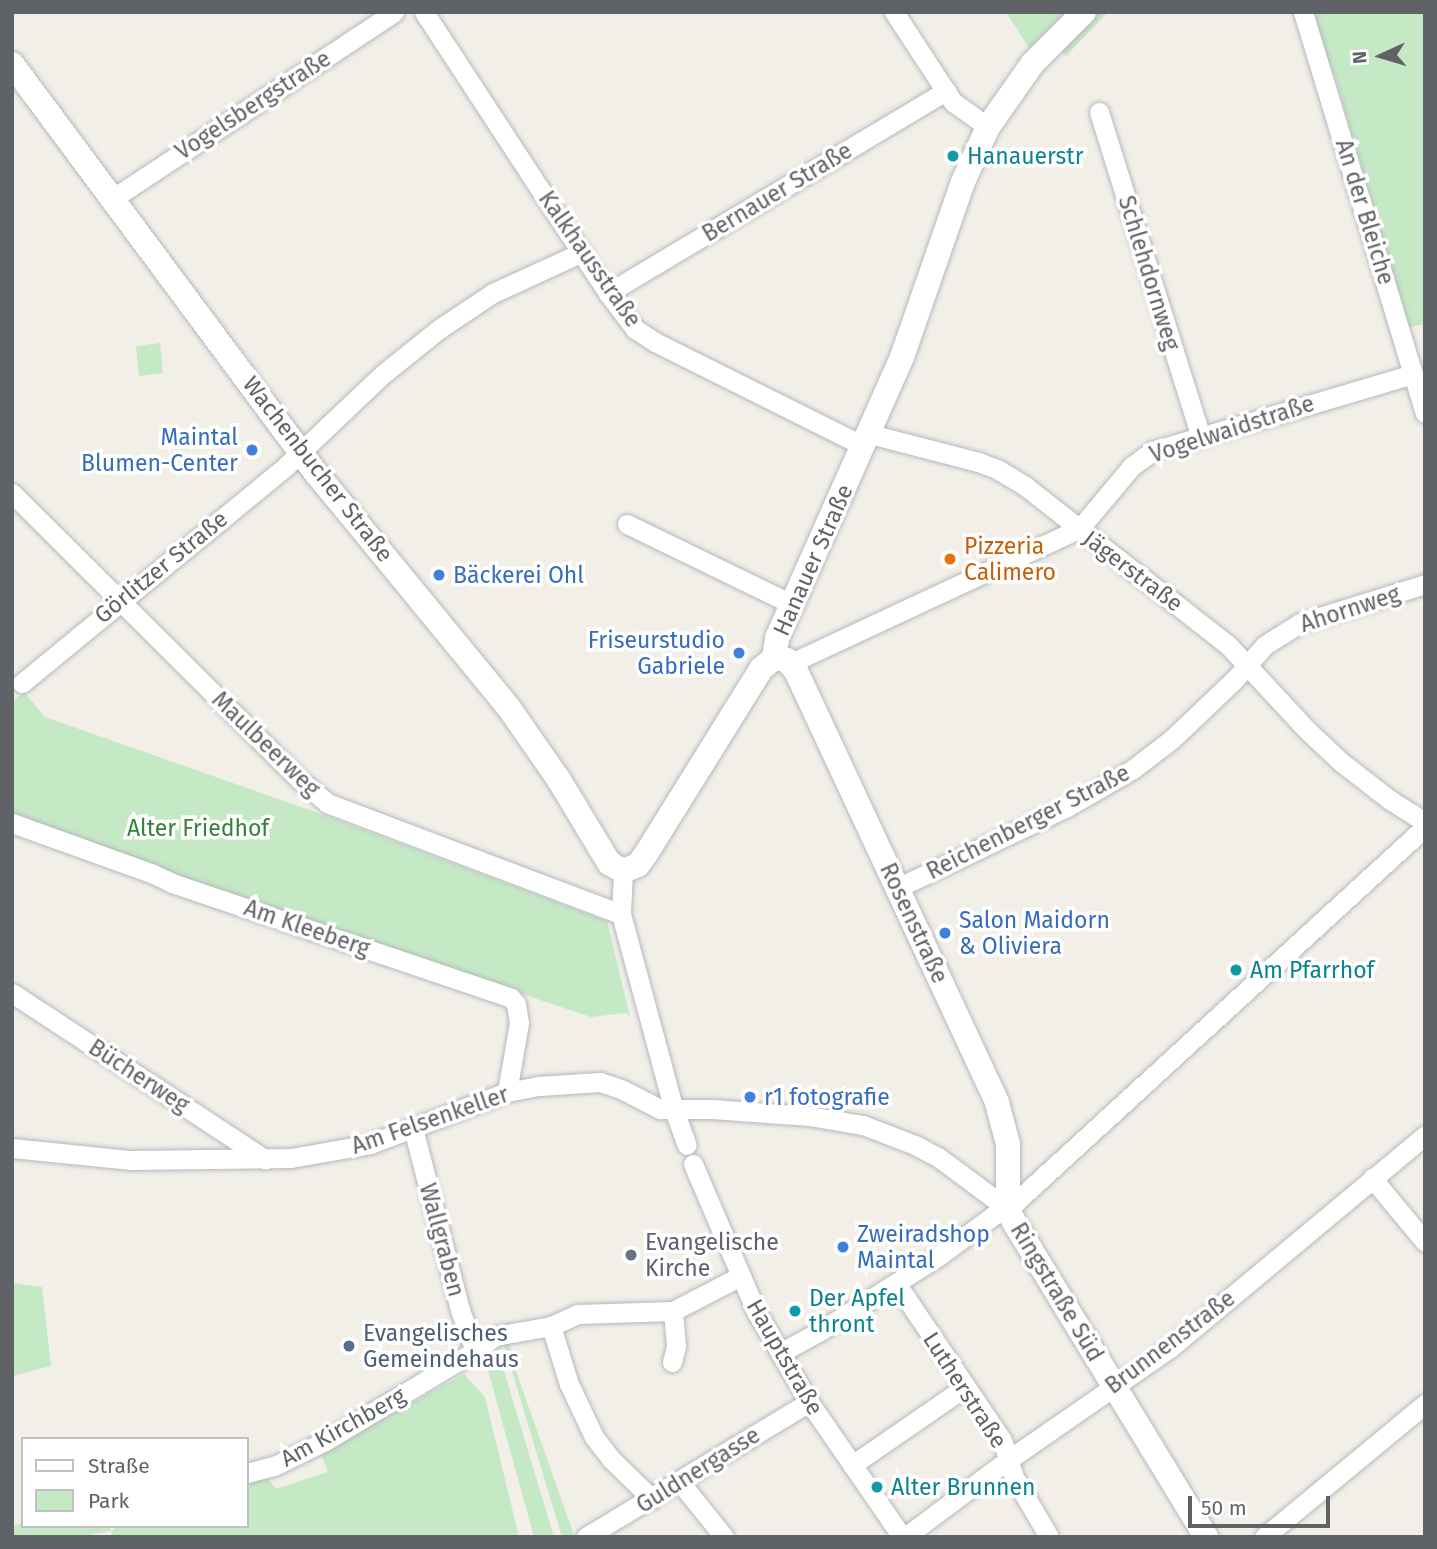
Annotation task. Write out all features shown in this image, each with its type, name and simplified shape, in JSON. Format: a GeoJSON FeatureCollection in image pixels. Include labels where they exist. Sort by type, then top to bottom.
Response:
{"type":"FeatureCollection","features":[{"type":"Feature","properties":{"kind":"street","name":"Vogelsbergstraße"},"geometry":{"type":"LineString","coordinates":[[112,199],[394,12]]}},
{"type":"Feature","properties":{"kind":"street","name":"Kalkhausstraße"},"geometry":{"type":"LineString","coordinates":[[424,12],[608,293],[626,319],[646,337],[867,440],[997,469],[1025,486],[1080,528]]}},
{"type":"Feature","properties":{"kind":"street"},"geometry":{"type":"LineString","coordinates":[[894,12],[946,91],[964,112],[988,127]]}},
{"type":"Feature","properties":{"kind":"street","name":"Hanauer Straße"},"geometry":{"type":"LineString","coordinates":[[623,871],[638,864],[646,854],[761,669],[783,661],[777,638],[867,440],[920,312],[963,181],[988,127],[1033,62],[1084,12]]}},
{"type":"Feature","properties":{"kind":"street","name":"An der Bleiche"},"geometry":{"type":"LineString","coordinates":[[1303,12],[1425,413]]}},
{"type":"Feature","properties":{"kind":"street","name":"Wachenbucher Straße"},"geometry":{"type":"LineString","coordinates":[[12,64],[300,450],[509,708],[559,780],[609,863],[623,871]]}},
{"type":"Feature","properties":{"kind":"street","name":"Bernauer Straße"},"geometry":{"type":"LineString","coordinates":[[608,293],[946,91]]}},
{"type":"Feature","properties":{"kind":"street","name":"Schlehdornweg"},"geometry":{"type":"LineString","coordinates":[[1099,111],[1200,435]]}},
{"type":"Feature","properties":{"kind":"street"},"geometry":{"type":"LineString","coordinates":[[300,450],[383,374],[453,319],[493,293],[582,252]]}},
{"type":"Feature","properties":{"kind":"street","name":"Vogelwaidstraße"},"geometry":{"type":"LineString","coordinates":[[1080,528],[1139,460],[1162,447],[1413,374]]}},
{"type":"Feature","properties":{"kind":"street","name":"Görlitzer Straße"},"geometry":{"type":"LineString","coordinates":[[22,683],[119,600],[287,465],[300,450]]}},
{"type":"Feature","properties":{"kind":"street","name":"Maulbeerweg"},"geometry":{"type":"LineString","coordinates":[[12,493],[300,780],[327,803],[621,914]]}},
{"type":"Feature","properties":{"kind":"street"},"geometry":{"type":"LineString","coordinates":[[627,524],[792,604]]}},
{"type":"Feature","properties":{"kind":"street","name":"Jägerstraße"},"geometry":{"type":"LineString","coordinates":[[783,661],[1080,528],[1228,645],[1308,731],[1341,762],[1425,822]]}},
{"type":"Feature","properties":{"kind":"street","name":"Ahornweg"},"geometry":{"type":"LineString","coordinates":[[1246,664],[1265,645],[1309,619],[1425,584]]}},
{"type":"Feature","properties":{"kind":"street","name":"Rosenstraße"},"geometry":{"type":"LineString","coordinates":[[783,661],[897,888],[1000,1109],[1008,1144],[1008,1209]]}},
{"type":"Feature","properties":{"kind":"street","name":"Reichenberger Straße"},"geometry":{"type":"LineString","coordinates":[[897,888],[1067,807],[1125,774],[1172,739],[1246,664]]}},
{"type":"Feature","properties":{"kind":"street","name":"Am Kleeberg"},"geometry":{"type":"LineString","coordinates":[[12,822],[172,883],[511,998],[516,1004],[519,1023],[507,1092]]}},
{"type":"Feature","properties":{"kind":"street"},"geometry":{"type":"LineString","coordinates":[[780,1353],[896,1283],[994,1215],[1008,1209],[1425,827]]}},
{"type":"Feature","properties":{"kind":"street"},"geometry":{"type":"LineString","coordinates":[[623,871],[621,914],[674,1110]]}},
{"type":"Feature","properties":{"kind":"street","name":"Bücherweg"},"geometry":{"type":"LineString","coordinates":[[12,993],[265,1159]]}},
{"type":"Feature","properties":{"kind":"street","name":"Am Felsenkeller"},"geometry":{"type":"LineString","coordinates":[[12,1148],[131,1160],[265,1159],[346,1150],[507,1092],[539,1086],[600,1082],[623,1090],[653,1107],[674,1110]]}},
{"type":"Feature","properties":{"kind":"street","name":"Ringstraße Süd"},"geometry":{"type":"LineString","coordinates":[[674,1110],[712,1109],[809,1116],[863,1125],[938,1157],[1008,1209],[1020,1236],[1206,1537]]}},
{"type":"Feature","properties":{"kind":"street","name":"Hauptstraße"},"geometry":{"type":"LineString","coordinates":[[674,1110],[739,1277],[809,1402],[903,1537]]}},
{"type":"Feature","properties":{"kind":"street","name":"Wallgraben"},"geometry":{"type":"LineString","coordinates":[[413,1128],[460,1310],[475,1352]]}},
{"type":"Feature","properties":{"kind":"street","name":"Brunnenstraße"},"geometry":{"type":"LineString","coordinates":[[903,1537],[1189,1332],[1425,1135]]}},
{"type":"Feature","properties":{"kind":"street"},"geometry":{"type":"LineString","coordinates":[[1372,1178],[1425,1242]]}},
{"type":"Feature","properties":{"kind":"street","name":"Am Kirchberg"},"geometry":{"type":"LineString","coordinates":[[248,1473],[274,1466],[325,1441],[475,1352],[495,1336],[551,1326],[578,1314],[673,1311],[739,1277]]}},
{"type":"Feature","properties":{"kind":"street","name":"Lutherstraße"},"geometry":{"type":"LineString","coordinates":[[896,1283],[1002,1440],[1014,1477],[1049,1537]]}},
{"type":"Feature","properties":{"kind":"street"},"geometry":{"type":"LineString","coordinates":[[673,1311],[676,1346],[673,1362]]}},
{"type":"Feature","properties":{"kind":"street"},"geometry":{"type":"LineString","coordinates":[[551,1326],[569,1384],[594,1437],[611,1459],[652,1499]]}},
{"type":"Feature","properties":{"kind":"street"},"geometry":{"type":"LineString","coordinates":[[852,1465],[965,1387]]}},
{"type":"Feature","properties":{"kind":"street","name":"Guldnergasse"},"geometry":{"type":"LineString","coordinates":[[586,1537],[809,1402]]}},
{"type":"Feature","properties":{"kind":"street"},"geometry":{"type":"LineString","coordinates":[[1264,1537],[1425,1404]]}},
{"type":"Feature","properties":{"kind":"street"},"geometry":{"type":"LineString","coordinates":[[680,1482],[724,1537]]}},
{"type":"Feature","properties":{"kind":"green space"},"geometry":{"type":"Polygon","coordinates":[[[1006,12],[1069,12],[1030,49],[1006,12]]]}},
{"type":"Feature","properties":{"kind":"green space"},"geometry":{"type":"Polygon","coordinates":[[[1098,12],[1108,12],[1066,56],[1060,51],[1098,12]]]}},
{"type":"Feature","properties":{"kind":"green space"},"geometry":{"type":"Polygon","coordinates":[[[1311,12],[1425,12],[1425,324],[1409,327],[1336,80],[1311,12]]]}},
{"type":"Feature","properties":{"kind":"green space"},"geometry":{"type":"Polygon","coordinates":[[[160,343],[163,373],[139,376],[136,346],[160,343]]]}},
{"type":"Feature","properties":{"kind":"green space","name":"Alter Friedhof"},"geometry":{"type":"Polygon","coordinates":[[[24,692],[45,717],[321,814],[607,921],[630,1016],[625,1013],[591,1017],[186,881],[12,818],[12,702],[24,692]]]}},
{"type":"Feature","properties":{"kind":"green space"},"geometry":{"type":"Polygon","coordinates":[[[12,1283],[42,1287],[51,1366],[12,1376],[12,1283]]]}},
{"type":"Feature","properties":{"kind":"green space"},"geometry":{"type":"Polygon","coordinates":[[[508,1340],[516,1371],[574,1535],[571,1537],[562,1537],[504,1345],[508,1340]]]}},
{"type":"Feature","properties":{"kind":"green space"},"geometry":{"type":"Polygon","coordinates":[[[493,1350],[498,1351],[554,1537],[534,1537],[486,1363],[488,1354],[493,1350]]]}},
{"type":"Feature","properties":{"kind":"green space"},"geometry":{"type":"Polygon","coordinates":[[[464,1374],[485,1397],[519,1537],[112,1537],[111,1531],[115,1528],[248,1528],[248,1481],[266,1476],[276,1489],[328,1472],[321,1454],[464,1374]]]}},
{"type":"Feature","properties":{"kind":"green space"},"geometry":{"type":"Polygon","coordinates":[[[21,1524],[21,1528],[110,1528],[111,1531],[76,1537],[12,1537],[12,1526],[21,1524]]]}},
{"type":"Feature","properties":{"kind":"place","name":"Hanauerstr"},"geometry":{"type":"Point","coordinates":[953,156]}},
{"type":"Feature","properties":{"kind":"place","name":"Maintal Blumen-Center"},"geometry":{"type":"Point","coordinates":[252,450]}},
{"type":"Feature","properties":{"kind":"place","name":"Pizzeria Calimero"},"geometry":{"type":"Point","coordinates":[950,559]}},
{"type":"Feature","properties":{"kind":"place","name":"Bäckerei Ohl"},"geometry":{"type":"Point","coordinates":[439,575]}},
{"type":"Feature","properties":{"kind":"place","name":"Friseurstudio Gabriele"},"geometry":{"type":"Point","coordinates":[739,653]}},
{"type":"Feature","properties":{"kind":"place","name":"Salon Maidorn & Oliviera"},"geometry":{"type":"Point","coordinates":[945,933]}},
{"type":"Feature","properties":{"kind":"place","name":"Am Pfarrhof"},"geometry":{"type":"Point","coordinates":[1236,970]}},
{"type":"Feature","properties":{"kind":"place","name":"r1 fotografie"},"geometry":{"type":"Point","coordinates":[750,1097]}},
{"type":"Feature","properties":{"kind":"place","name":"Zweiradshop Maintal"},"geometry":{"type":"Point","coordinates":[843,1247]}},
{"type":"Feature","properties":{"kind":"place","name":"Evangelische Kirche"},"geometry":{"type":"Point","coordinates":[631,1255]}},
{"type":"Feature","properties":{"kind":"place","name":"Der Apfel thront"},"geometry":{"type":"Point","coordinates":[795,1311]}},
{"type":"Feature","properties":{"kind":"place","name":"Evangelisches Gemeindehaus"},"geometry":{"type":"Point","coordinates":[349,1346]}},
{"type":"Feature","properties":{"kind":"place","name":"Alter Brunnen"},"geometry":{"type":"Point","coordinates":[877,1487]}}]}
